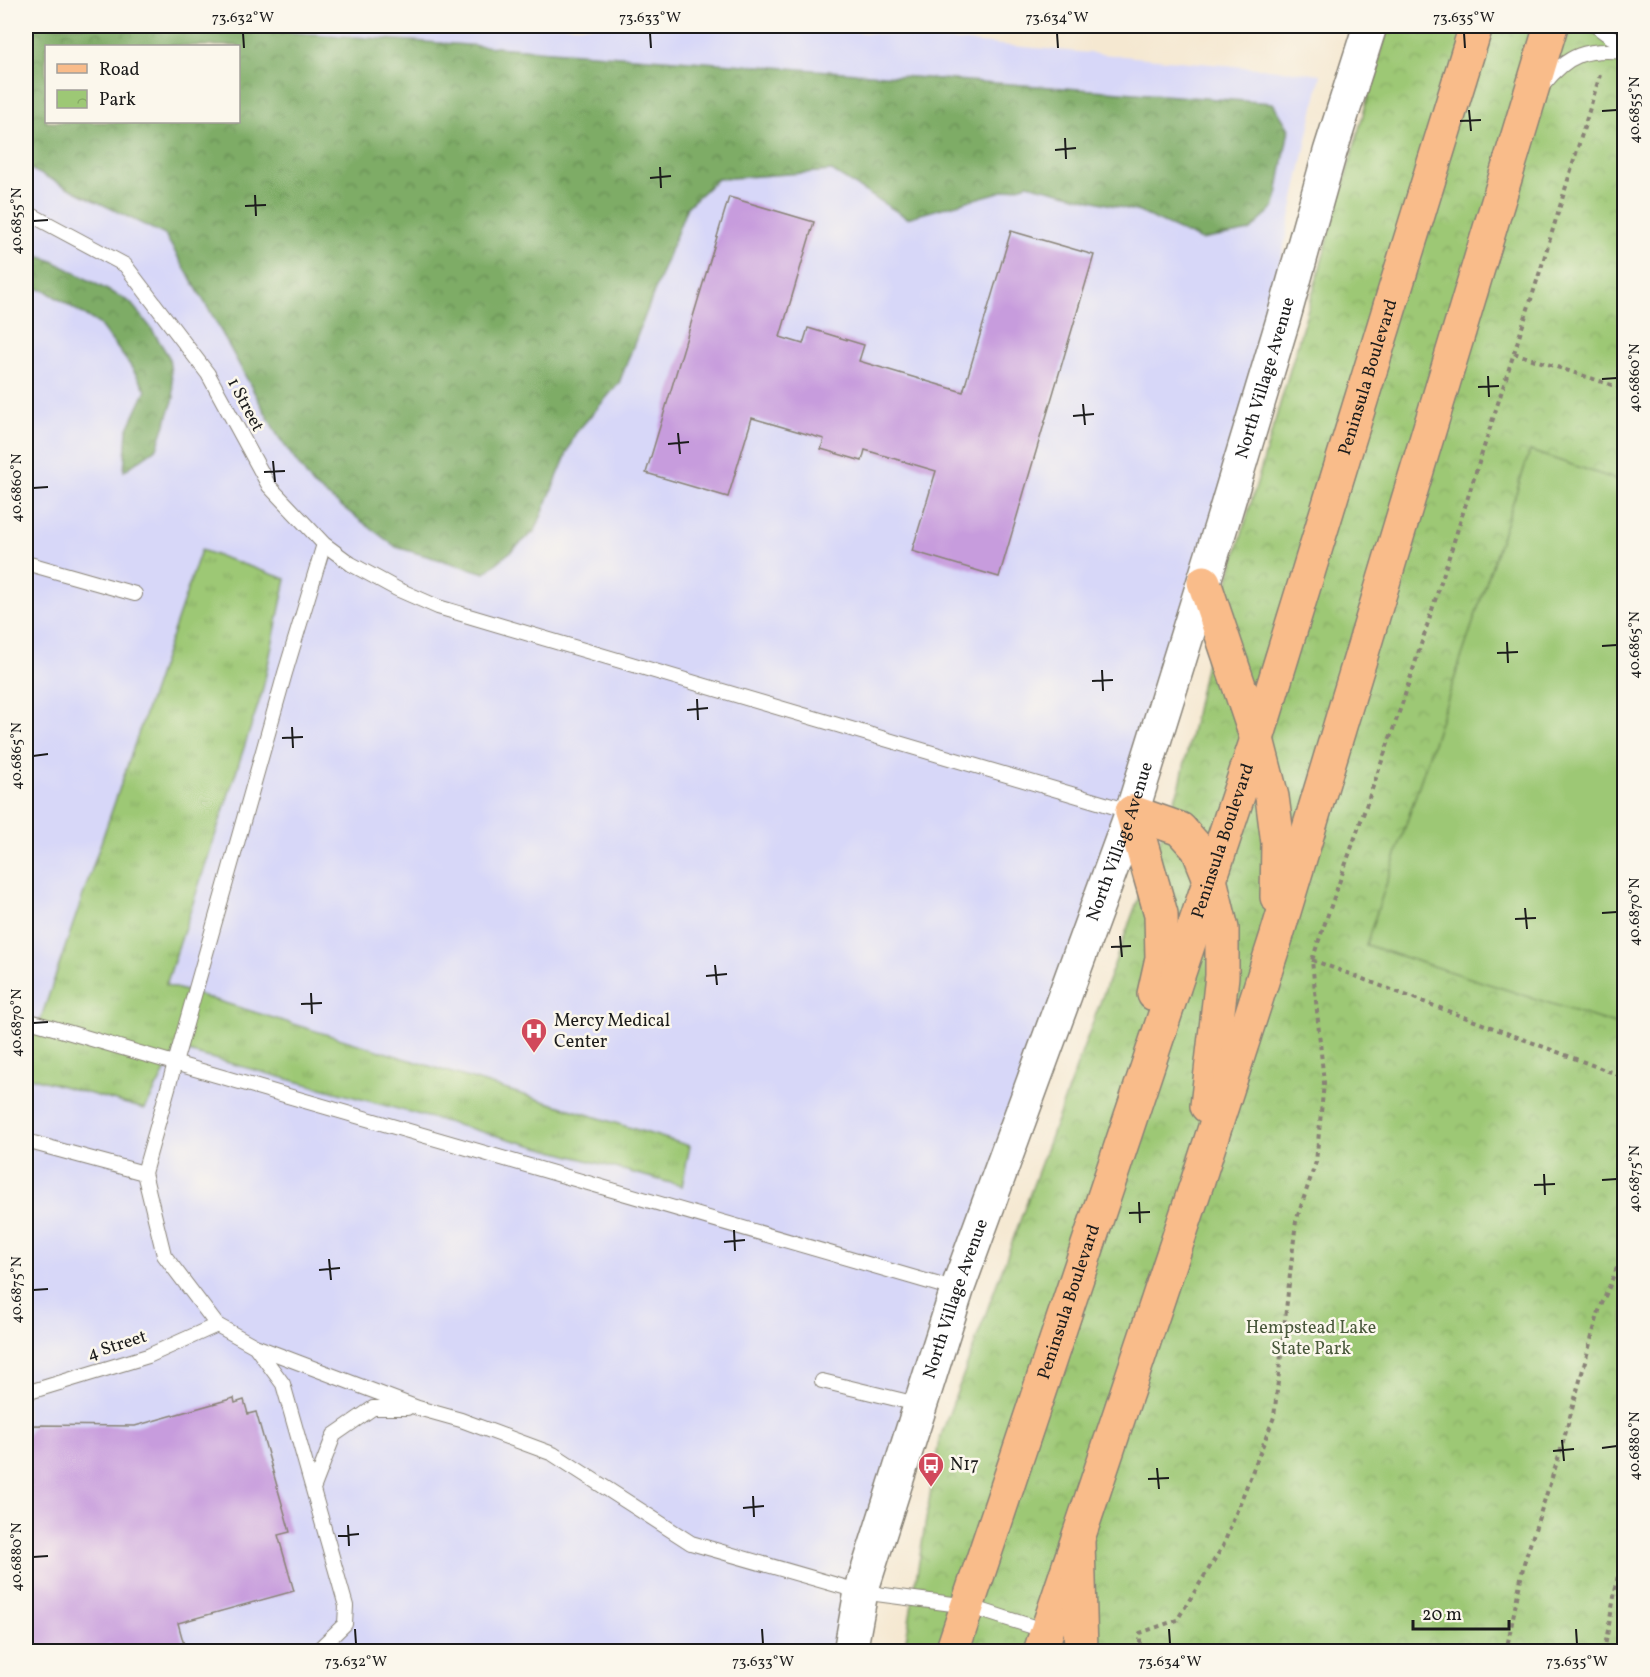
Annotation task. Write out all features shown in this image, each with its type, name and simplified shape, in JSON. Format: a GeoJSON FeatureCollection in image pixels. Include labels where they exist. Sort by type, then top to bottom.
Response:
{"type":"FeatureCollection","features":[{"type":"Feature","properties":{"kind":"main road","name":"Peninsula Boulevard"},"geometry":{"type":"LineString","coordinates":[[952,1652],[1257,739],[1476,26]]}},
{"type":"Feature","properties":{"kind":"main road"},"geometry":{"type":"LineString","coordinates":[[1062,1641],[1078,1543],[1276,938],[1551,26]]}},
{"type":"Feature","properties":{"kind":"main road"},"geometry":{"type":"LineString","coordinates":[[1204,582],[1257,739],[1272,797],[1278,843],[1276,938]]}},
{"type":"Feature","properties":{"kind":"main road"},"geometry":{"type":"LineString","coordinates":[[1132,812],[1179,829],[1198,849],[1210,879],[1222,930],[1222,976],[1198,1180]]}},
{"type":"Feature","properties":{"kind":"main road"},"geometry":{"type":"LineString","coordinates":[[1123,1140],[1162,958],[1163,938],[1161,914],[1132,812]]}},
{"type":"Feature","properties":{"kind":"street","name":"North Village Avenue"},"geometry":{"type":"LineString","coordinates":[[850,1652],[861,1592],[957,1290],[1132,812],[1284,320],[1330,152],[1370,26]]}},
{"type":"Feature","properties":{"kind":"lane"},"geometry":{"type":"LineString","coordinates":[[1596,26],[1611,37],[1624,41]]}},
{"type":"Feature","properties":{"kind":"lane"},"geometry":{"type":"LineString","coordinates":[[1524,113],[1556,69],[1582,53],[1624,52]]}},
{"type":"Feature","properties":{"kind":"lane","name":"1 Street"},"geometry":{"type":"LineString","coordinates":[[26,212],[125,265],[208,374],[269,486],[324,544],[351,564],[397,589],[438,608],[1132,812]]}},
{"type":"Feature","properties":{"kind":"lane"},"geometry":{"type":"LineString","coordinates":[[324,544],[285,673],[144,1173],[164,1255],[217,1325],[255,1346],[418,1408],[461,1420],[553,1454],[691,1543],[861,1592],[968,1606],[1062,1641]]}},
{"type":"Feature","properties":{"kind":"lane"},"geometry":{"type":"LineString","coordinates":[[26,563],[135,594]]}},
{"type":"Feature","properties":{"kind":"lane"},"geometry":{"type":"LineString","coordinates":[[26,1020],[957,1290]]}},
{"type":"Feature","properties":{"kind":"lane"},"geometry":{"type":"LineString","coordinates":[[26,1141],[144,1173]]}},
{"type":"Feature","properties":{"kind":"lane","name":"4 Street"},"geometry":{"type":"LineString","coordinates":[[26,1393],[148,1356],[217,1325]]}},
{"type":"Feature","properties":{"kind":"lane"},"geometry":{"type":"LineString","coordinates":[[255,1346],[283,1384],[346,1606],[345,1624],[316,1652]]}},
{"type":"Feature","properties":{"kind":"lane"},"geometry":{"type":"LineString","coordinates":[[822,1381],[921,1405]]}},
{"type":"Feature","properties":{"kind":"lane"},"geometry":{"type":"LineString","coordinates":[[313,1489],[334,1435],[373,1408],[418,1408]]}},
{"type":"Feature","properties":{"kind":"path"},"geometry":{"type":"LineString","coordinates":[[1140,1652],[1140,1633],[1177,1620],[1223,1546],[1274,1417],[1296,1221],[1316,1162],[1324,1083],[1312,960],[1402,701],[1514,353],[1607,51]]}},
{"type":"Feature","properties":{"kind":"path"},"geometry":{"type":"LineString","coordinates":[[1514,353],[1624,389]]}},
{"type":"Feature","properties":{"kind":"path"},"geometry":{"type":"LineString","coordinates":[[1312,960],[1624,1077]]}},
{"type":"Feature","properties":{"kind":"path"},"geometry":{"type":"LineString","coordinates":[[1506,1652],[1524,1563],[1560,1453],[1599,1311],[1624,1251]]}},
{"type":"Feature","properties":{"kind":"path"},"geometry":{"type":"LineString","coordinates":[[1604,1652],[1624,1542]]}},
{"type":"Feature","properties":{"kind":"shaded area","name":"Mercy Medical Center"},"geometry":{"type":"Polygon","coordinates":[[[26,26],[793,26],[1321,74],[1222,535],[847,1651],[26,1652],[26,26]]]}},
{"type":"Feature","properties":{"kind":"green space"},"geometry":{"type":"Polygon","coordinates":[[[26,26],[204,26],[1273,103],[1289,129],[1275,206],[1250,231],[1201,240],[1139,212],[1028,184],[907,218],[832,171],[717,179],[687,207],[619,383],[575,434],[535,531],[485,573],[396,547],[313,485],[278,436],[211,313],[165,235],[26,167],[26,26]]]}},
{"type":"Feature","properties":{"kind":"green space","name":"Hempstead Lake State Park"},"geometry":{"type":"Polygon","coordinates":[[[1388,26],[1624,26],[1624,1651],[904,1652],[939,1441],[1180,785],[1211,639],[1388,26]]]}},
{"type":"Feature","properties":{"kind":"green space"},"geometry":{"type":"Polygon","coordinates":[[[26,252],[53,261],[130,302],[151,328],[169,357],[174,398],[157,448],[124,471],[127,431],[146,390],[99,324],[46,291],[26,286],[26,252]]]}},
{"type":"Feature","properties":{"kind":"green space"},"geometry":{"type":"Polygon","coordinates":[[[1530,451],[1624,482],[1624,1027],[1366,945],[1530,451]]]}},
{"type":"Feature","properties":{"kind":"green space"},"geometry":{"type":"Polygon","coordinates":[[[201,550],[286,579],[262,693],[166,985],[690,1146],[682,1186],[177,1049],[145,1109],[26,1076],[26,1018],[40,1021],[201,550]]]}},
{"type":"Feature","properties":{"kind":"building"},"geometry":{"type":"Polygon","coordinates":[[[729,197],[814,222],[780,337],[803,344],[808,328],[864,345],[859,361],[963,392],[1011,231],[1094,255],[999,577],[912,551],[936,471],[865,450],[862,461],[821,449],[824,439],[752,418],[728,497],[646,473],[729,197]]]}},
{"type":"Feature","properties":{"kind":"building"},"geometry":{"type":"Polygon","coordinates":[[[234,1398],[235,1403],[244,1400],[248,1414],[256,1412],[290,1532],[278,1535],[294,1591],[178,1623],[186,1652],[113,1652],[111,1644],[84,1652],[26,1652],[26,1437],[34,1425],[135,1426],[234,1398]]]}},
{"type":"Feature","properties":{"kind":"place","name":"Mercy Medical Center"},"geometry":{"type":"Point","coordinates":[534,1054]}},
{"type":"Feature","properties":{"kind":"place","name":"N17"},"geometry":{"type":"Point","coordinates":[931,1488]}}]}
